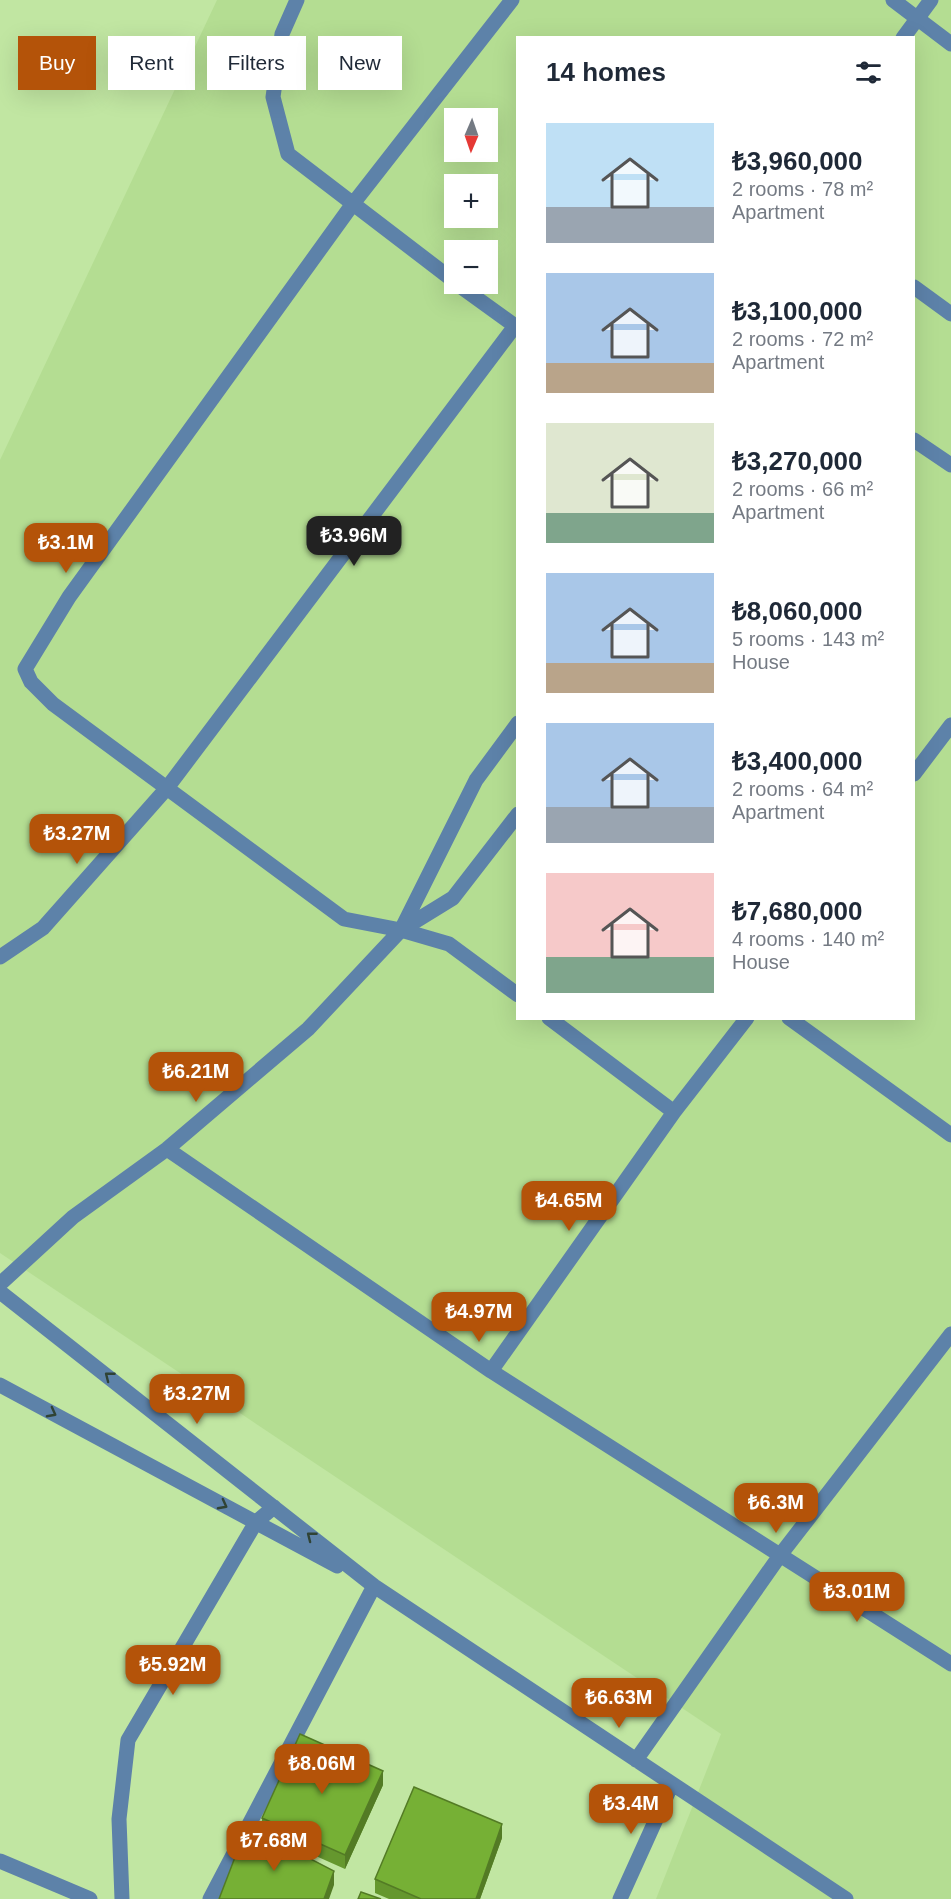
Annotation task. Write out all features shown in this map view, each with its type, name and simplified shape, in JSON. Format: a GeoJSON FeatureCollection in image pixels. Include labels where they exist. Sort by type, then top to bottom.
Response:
{"type":"FeatureCollection","features":[{"type":"Feature","properties":{"kind":"street"},"geometry":{"type":"LineString","coordinates":[[297,0],[282,34],[273,97],[288,154],[444,273]]}},
{"type":"Feature","properties":{"kind":"street"},"geometry":{"type":"LineString","coordinates":[[512,0],[352,205],[69,597],[25,669],[31,682],[53,704],[344,919],[401,930],[449,944],[516,994]]}},
{"type":"Feature","properties":{"kind":"street"},"geometry":{"type":"LineString","coordinates":[[893,0],[951,44]]}},
{"type":"Feature","properties":{"kind":"street"},"geometry":{"type":"LineString","coordinates":[[904,36],[932,0]]}},
{"type":"Feature","properties":{"kind":"street"},"geometry":{"type":"LineString","coordinates":[[915,288],[951,315]]}},
{"type":"Feature","properties":{"kind":"street"},"geometry":{"type":"LineString","coordinates":[[0,957],[43,928],[166,788],[516,327],[472,294]]}},
{"type":"Feature","properties":{"kind":"street"},"geometry":{"type":"LineString","coordinates":[[915,441],[951,465]]}},
{"type":"Feature","properties":{"kind":"street"},"geometry":{"type":"LineString","coordinates":[[915,773],[951,725]]}},
{"type":"Feature","properties":{"kind":"street"},"geometry":{"type":"LineString","coordinates":[[401,930],[476,780],[516,726]]}},
{"type":"Feature","properties":{"kind":"street"},"geometry":{"type":"LineString","coordinates":[[0,1284],[74,1217],[167,1149],[308,1029],[401,930],[453,898],[516,817]]}},
{"type":"Feature","properties":{"kind":"street"},"geometry":{"type":"LineString","coordinates":[[552,1020],[674,1112]]}},
{"type":"Feature","properties":{"kind":"street"},"geometry":{"type":"LineString","coordinates":[[491,1371],[674,1112],[745,1020]]}},
{"type":"Feature","properties":{"kind":"street"},"geometry":{"type":"LineString","coordinates":[[792,1020],[949,1131]]}},
{"type":"Feature","properties":{"kind":"street"},"geometry":{"type":"LineString","coordinates":[[167,1149],[491,1371],[951,1664]]}},
{"type":"Feature","properties":{"kind":"street"},"geometry":{"type":"LineString","coordinates":[[0,1292],[374,1586],[846,1899]]}},
{"type":"Feature","properties":{"kind":"street"},"geometry":{"type":"LineString","coordinates":[[636,1760],[781,1554],[951,1334]]}},
{"type":"Feature","properties":{"kind":"street"},"geometry":{"type":"LineString","coordinates":[[0,1385],[374,1586]]}},
{"type":"Feature","properties":{"kind":"street"},"geometry":{"type":"LineString","coordinates":[[122,1899],[119,1819],[128,1740],[256,1522],[274,1507]]}},
{"type":"Feature","properties":{"kind":"street"},"geometry":{"type":"LineString","coordinates":[[210,1899],[374,1586]]}},
{"type":"Feature","properties":{"kind":"street"},"geometry":{"type":"LineString","coordinates":[[620,1899],[672,1784]]}},
{"type":"Feature","properties":{"kind":"street"},"geometry":{"type":"LineString","coordinates":[[0,1861],[90,1899]]}},
{"type":"Feature","properties":{"kind":"shaded area"},"geometry":{"type":"Polygon","coordinates":[[[217,0],[951,0],[951,1899],[656,1899],[721,1734],[0,1253],[0,460],[175,90],[195,90],[195,47],[217,0]]]}},
{"type":"Feature","properties":{"kind":"building"},"geometry":{"type":"Polygon","coordinates":[[[300,1734],[383,1771],[345,1855],[262,1818],[300,1734]]]}},
{"type":"Feature","properties":{"kind":"building"},"geometry":{"type":"Polygon","coordinates":[[[414,1787],[502,1824],[476,1899],[421,1899],[375,1879],[414,1787]]]}},
{"type":"Feature","properties":{"kind":"building"},"geometry":{"type":"Polygon","coordinates":[[[247,1826],[334,1871],[324,1899],[219,1899],[247,1826]]]}},
{"type":"Feature","properties":{"kind":"building"},"geometry":{"type":"Polygon","coordinates":[[[361,1892],[381,1899],[358,1899],[361,1892]]]}}]}
